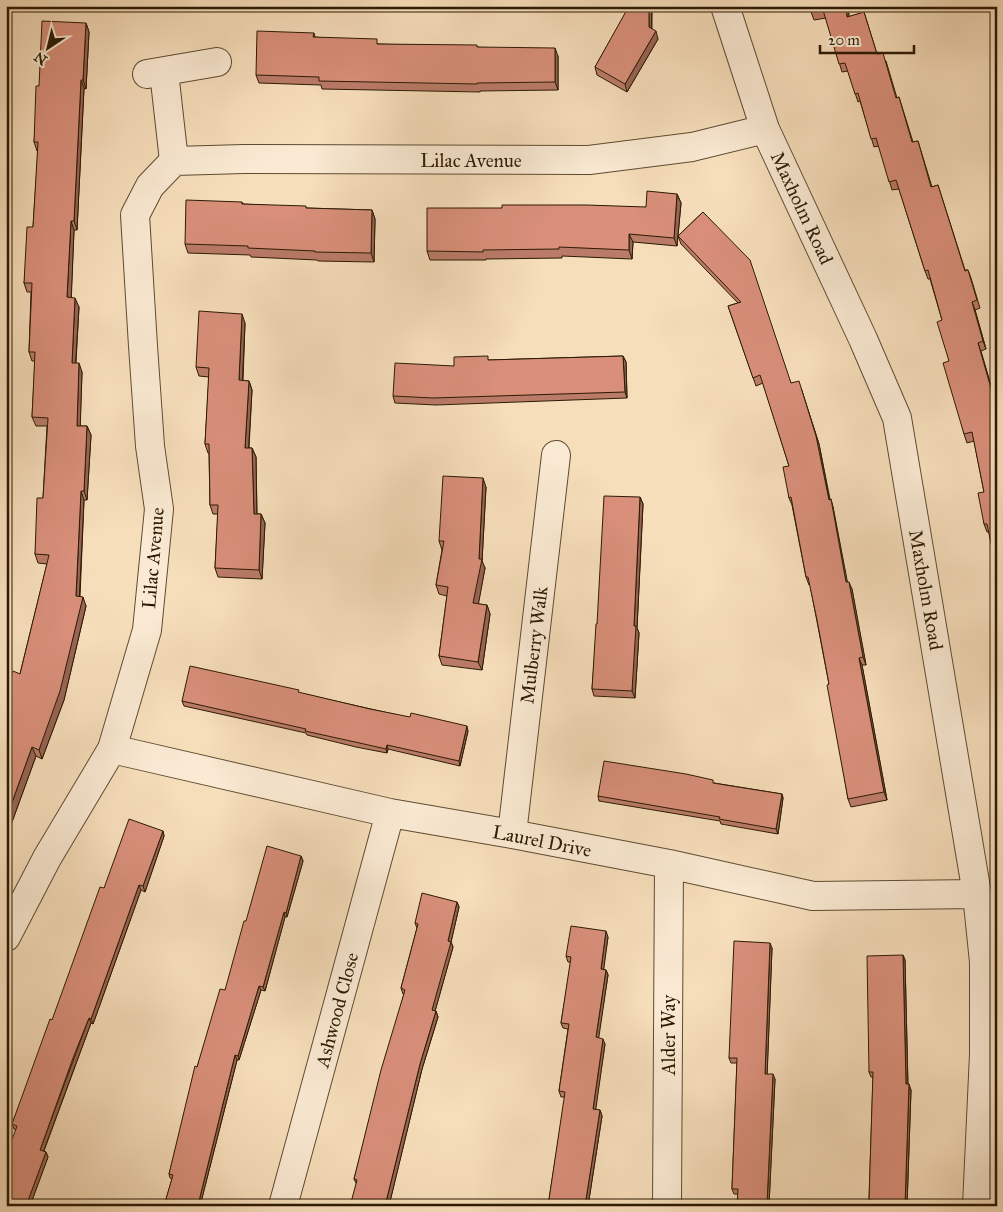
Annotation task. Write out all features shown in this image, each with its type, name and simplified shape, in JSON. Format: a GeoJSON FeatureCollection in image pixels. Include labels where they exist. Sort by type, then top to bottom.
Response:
{"type":"FeatureCollection","features":[{"type":"Feature","properties":{"kind":"street","name":"Maxholm Road"},"geometry":{"type":"LineString","coordinates":[[725,6],[765,128],[864,339],[897,418],[977,894],[984,962],[984,1054],[977,1206]]}},
{"type":"Feature","properties":{"kind":"street"},"geometry":{"type":"LineString","coordinates":[[174,161],[155,73],[217,62]]}},
{"type":"Feature","properties":{"kind":"street","name":"Lilac Avenue"},"geometry":{"type":"LineString","coordinates":[[6,937],[47,858],[112,749],[147,630],[159,508],[150,437],[135,215],[150,186],[174,161],[244,159],[589,160],[692,147],[765,128]]}},
{"type":"Feature","properties":{"kind":"street","name":"Mulberry Walk"},"geometry":{"type":"LineString","coordinates":[[512,834],[556,455]]}},
{"type":"Feature","properties":{"kind":"street","name":"Laurel Drive"},"geometry":{"type":"LineString","coordinates":[[112,749],[390,813],[669,864],[814,896],[977,894]]}},
{"type":"Feature","properties":{"kind":"street","name":"Ashwood Close"},"geometry":{"type":"LineString","coordinates":[[284,1206],[390,813]]}},
{"type":"Feature","properties":{"kind":"street","name":"Alder Way"},"geometry":{"type":"LineString","coordinates":[[667,1206],[669,864]]}},
{"type":"Feature","properties":{"kind":"building"},"geometry":{"type":"Polygon","coordinates":[[[629,6],[649,6],[649,27],[656,31],[625,84],[595,67],[629,6]]]}},
{"type":"Feature","properties":{"kind":"building"},"geometry":{"type":"Polygon","coordinates":[[[811,6],[846,6],[847,17],[864,12],[877,54],[883,53],[896,98],[899,97],[912,142],[918,141],[931,187],[938,185],[965,271],[968,270],[977,300],[972,302],[983,341],[978,343],[997,409],[997,573],[987,524],[984,524],[978,493],[984,492],[972,432],[964,434],[943,363],[949,361],[937,322],[942,320],[928,270],[925,271],[896,180],[889,182],[876,138],[871,139],[858,93],[855,94],[845,63],[839,64],[823,10],[811,12],[811,6]]]}},
{"type":"Feature","properties":{"kind":"building"},"geometry":{"type":"Polygon","coordinates":[[[42,21],[86,23],[83,80],[81,80],[74,221],[71,221],[67,297],[75,298],[72,363],[79,363],[77,426],[87,426],[84,491],[81,491],[76,596],[83,597],[60,691],[39,750],[32,747],[6,819],[6,690],[13,671],[20,674],[49,555],[35,554],[37,498],[43,498],[48,418],[32,417],[35,352],[29,352],[32,283],[24,283],[27,227],[33,227],[38,142],[34,142],[36,86],[39,86],[42,21]]]}},
{"type":"Feature","properties":{"kind":"building"},"geometry":{"type":"Polygon","coordinates":[[[257,31],[314,33],[313,37],[377,39],[377,44],[555,48],[555,82],[477,84],[319,81],[319,77],[256,75],[257,31]]]}},
{"type":"Feature","properties":{"kind":"building"},"geometry":{"type":"Polygon","coordinates":[[[647,191],[677,194],[674,238],[629,234],[629,250],[559,247],[559,249],[483,250],[483,252],[427,251],[427,208],[502,208],[502,205],[646,207],[647,191]]]}},
{"type":"Feature","properties":{"kind":"building"},"geometry":{"type":"Polygon","coordinates":[[[186,200],[306,206],[306,208],[372,210],[371,253],[315,252],[248,248],[248,246],[185,244],[186,200]]]}},
{"type":"Feature","properties":{"kind":"building"},"geometry":{"type":"Polygon","coordinates":[[[703,212],[750,260],[791,383],[799,381],[816,436],[829,500],[831,499],[846,582],[849,582],[863,657],[859,658],[884,792],[848,799],[817,620],[783,467],[789,466],[760,375],[753,378],[728,306],[741,302],[678,236],[703,212]]]}},
{"type":"Feature","properties":{"kind":"building"},"geometry":{"type":"Polygon","coordinates":[[[199,311],[242,314],[239,380],[249,381],[245,448],[252,448],[254,514],[261,514],[259,570],[215,568],[218,505],[210,505],[209,444],[205,444],[209,368],[196,367],[199,311]]]}},
{"type":"Feature","properties":{"kind":"building"},"geometry":{"type":"Polygon","coordinates":[[[488,356],[488,360],[623,356],[625,392],[433,398],[393,396],[395,363],[454,366],[454,357],[488,356]]]}},
{"type":"Feature","properties":{"kind":"building"},"geometry":{"type":"Polygon","coordinates":[[[443,476],[483,478],[479,559],[482,559],[473,603],[487,605],[478,662],[439,656],[448,587],[436,585],[444,541],[439,541],[443,476]]]}},
{"type":"Feature","properties":{"kind":"building"},"geometry":{"type":"Polygon","coordinates":[[[604,496],[640,497],[632,691],[592,689],[604,496]]]}},
{"type":"Feature","properties":{"kind":"building"},"geometry":{"type":"Polygon","coordinates":[[[190,666],[299,690],[298,692],[370,709],[410,717],[411,713],[467,726],[459,761],[387,745],[386,749],[182,701],[190,666]]]}},
{"type":"Feature","properties":{"kind":"building"},"geometry":{"type":"Polygon","coordinates":[[[604,761],[686,774],[713,780],[713,783],[782,794],[776,829],[719,819],[720,817],[598,796],[604,761]]]}},
{"type":"Feature","properties":{"kind":"building"},"geometry":{"type":"Polygon","coordinates":[[[129,819],[163,831],[143,886],[139,885],[91,1019],[89,1018],[73,1058],[40,1150],[46,1152],[26,1206],[6,1206],[6,1156],[17,1126],[12,1124],[100,887],[104,888],[129,819]]]}},
{"type":"Feature","properties":{"kind":"building"},"geometry":{"type":"Polygon","coordinates":[[[267,846],[301,856],[286,913],[284,912],[263,987],[259,986],[238,1056],[235,1055],[199,1201],[203,1202],[202,1206],[164,1206],[173,1175],[169,1174],[195,1066],[197,1067],[220,989],[225,990],[267,846]]]}},
{"type":"Feature","properties":{"kind":"building"},"geometry":{"type":"Polygon","coordinates":[[[422,893],[457,902],[448,941],[451,942],[432,1010],[436,1011],[420,1064],[386,1202],[388,1203],[387,1206],[350,1206],[357,1180],[354,1179],[381,1070],[405,990],[401,988],[418,924],[415,923],[422,893]]]}},
{"type":"Feature","properties":{"kind":"building"},"geometry":{"type":"Polygon","coordinates":[[[571,926],[606,931],[601,969],[606,970],[596,1037],[603,1039],[593,1109],[600,1110],[585,1206],[548,1206],[565,1092],[559,1091],[569,1024],[561,1023],[571,957],[566,956],[571,926]]]}},
{"type":"Feature","properties":{"kind":"building"},"geometry":{"type":"Polygon","coordinates":[[[734,941],[770,943],[765,1074],[773,1074],[767,1204],[774,1204],[774,1206],[737,1206],[738,1189],[732,1189],[737,1058],[729,1058],[734,941]]]}},
{"type":"Feature","properties":{"kind":"building"},"geometry":{"type":"Polygon","coordinates":[[[903,955],[906,1084],[909,1084],[905,1206],[872,1206],[873,1200],[869,1200],[873,1072],[869,1072],[867,956],[903,955]]]}}]}
